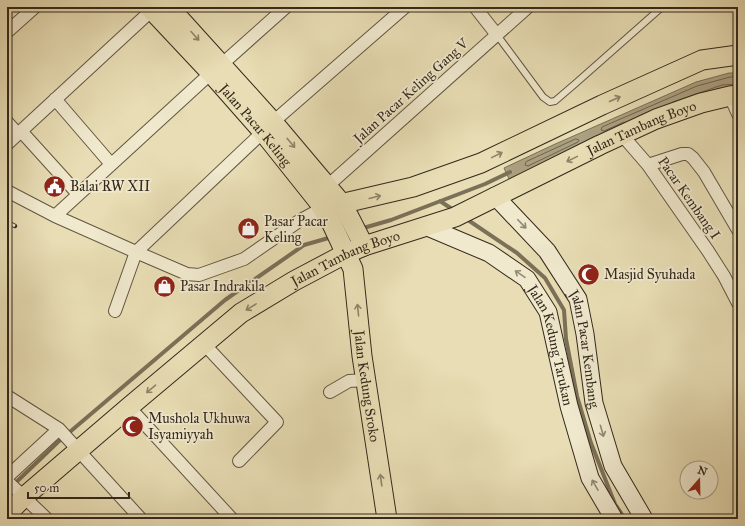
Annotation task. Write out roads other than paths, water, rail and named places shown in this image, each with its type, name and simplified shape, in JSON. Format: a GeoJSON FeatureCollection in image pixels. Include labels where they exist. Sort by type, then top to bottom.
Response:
{"type":"FeatureCollection","features":[{"type":"Feature","properties":{"kind":"main road","name":"Jalan Pacar Keling"},"geometry":{"type":"LineString","coordinates":[[157,8],[216,69],[268,127],[362,243]]}},
{"type":"Feature","properties":{"kind":"main road"},"geometry":{"type":"LineString","coordinates":[[331,206],[413,187],[481,163],[602,105],[702,60],[738,55]]}},
{"type":"Feature","properties":{"kind":"main road","name":"Jalan Tambang Boyo"},"geometry":{"type":"LineString","coordinates":[[7,514],[22,494],[241,313],[345,251],[362,243],[455,217],[656,119],[701,103],[734,95]]}},
{"type":"Feature","properties":{"kind":"main road","name":"Jalan Pacar Kembang"},"geometry":{"type":"LineString","coordinates":[[490,199],[547,251],[578,300],[585,334],[594,403],[613,466],[644,519]]}},
{"type":"Feature","properties":{"kind":"main road","name":"Jalan Pacar Keling"},"geometry":{"type":"LineString","coordinates":[[331,206],[345,251]]}},
{"type":"Feature","properties":{"kind":"main road","name":"Jalan Kedung Tarukan"},"geometry":{"type":"LineString","coordinates":[[426,226],[489,253],[527,279],[548,312],[569,406],[590,478],[614,519]]}},
{"type":"Feature","properties":{"kind":"main road","name":"Jalan Kedung Sroko"},"geometry":{"type":"LineString","coordinates":[[345,251],[353,269],[366,380],[387,519]]}},
{"type":"Feature","properties":{"kind":"street"},"geometry":{"type":"LineString","coordinates":[[7,32],[35,7]]}},
{"type":"Feature","properties":{"kind":"street"},"geometry":{"type":"LineString","coordinates":[[55,216],[110,164],[286,7]]}},
{"type":"Feature","properties":{"kind":"street"},"geometry":{"type":"LineString","coordinates":[[115,311],[136,252],[268,127],[405,7]]}},
{"type":"Feature","properties":{"kind":"street"},"geometry":{"type":"LineString","coordinates":[[475,7],[497,34]]}},
{"type":"Feature","properties":{"kind":"street","name":"Jalan Pacar Keling Gang V"},"geometry":{"type":"LineString","coordinates":[[7,191],[55,216],[136,252],[187,274],[200,275],[244,259],[299,220],[331,206],[497,34],[528,7]]}},
{"type":"Feature","properties":{"kind":"street"},"geometry":{"type":"LineString","coordinates":[[7,144],[157,8]]}},
{"type":"Feature","properties":{"kind":"street"},"geometry":{"type":"LineString","coordinates":[[734,95],[738,114]]}},
{"type":"Feature","properties":{"kind":"street"},"geometry":{"type":"LineString","coordinates":[[55,99],[110,164]]}},
{"type":"Feature","properties":{"kind":"street"},"geometry":{"type":"LineString","coordinates":[[7,122],[19,132],[78,194]]}},
{"type":"Feature","properties":{"kind":"street","name":"Pacar Kembang I"},"geometry":{"type":"LineString","coordinates":[[622,135],[648,165],[708,251],[724,276],[738,304]]}},
{"type":"Feature","properties":{"kind":"street"},"geometry":{"type":"LineString","coordinates":[[648,165],[682,154],[692,156],[704,172],[738,230]]}},
{"type":"Feature","properties":{"kind":"street"},"geometry":{"type":"LineString","coordinates":[[204,344],[277,422],[239,461]]}},
{"type":"Feature","properties":{"kind":"street"},"geometry":{"type":"LineString","coordinates":[[330,392],[348,381],[366,380]]}},
{"type":"Feature","properties":{"kind":"street"},"geometry":{"type":"LineString","coordinates":[[7,396],[60,431],[141,519]]}},
{"type":"Feature","properties":{"kind":"street"},"geometry":{"type":"LineString","coordinates":[[129,407],[232,519]]}},
{"type":"Feature","properties":{"kind":"street"},"geometry":{"type":"LineString","coordinates":[[7,477],[60,431]]}},
{"type":"Feature","properties":{"kind":"street"},"geometry":{"type":"LineString","coordinates":[[7,481],[47,519]]}},
{"type":"Feature","properties":{"kind":"lane"},"geometry":{"type":"LineString","coordinates":[[497,34],[543,97],[550,102],[555,101],[662,7]]}},
{"type":"Feature","properties":{"kind":"water"},"geometry":{"type":"Polygon","coordinates":[[[729,73],[738,73],[738,88],[560,155],[509,179],[504,168],[696,82],[729,73]]]}},
{"type":"Feature","properties":{"kind":"waterway"},"geometry":{"type":"LineString","coordinates":[[360,229],[391,220],[485,184],[510,172]]}},
{"type":"Feature","properties":{"kind":"waterway"},"geometry":{"type":"LineString","coordinates":[[440,201],[455,211]]}},
{"type":"Feature","properties":{"kind":"waterway"},"geometry":{"type":"LineString","coordinates":[[465,218],[517,253],[545,278],[564,310],[566,339],[577,396],[591,443],[615,504],[625,519]]}},
{"type":"Feature","properties":{"kind":"waterway"},"geometry":{"type":"LineString","coordinates":[[7,491],[58,442],[225,300],[304,245],[332,237]]}},
{"type":"Feature","properties":{"kind":"railway"},"geometry":{"type":"LineString","coordinates":[[7,222],[15,226]]}},
{"type":"Feature","properties":{"kind":"place","name":"Balai RW XII"},"geometry":{"type":"Point","coordinates":[54,186]}},
{"type":"Feature","properties":{"kind":"place","name":"Pasar Pacar Keling"},"geometry":{"type":"Point","coordinates":[249,229]}},
{"type":"Feature","properties":{"kind":"place","name":"Masjid Syuhada"},"geometry":{"type":"Point","coordinates":[588,274]}},
{"type":"Feature","properties":{"kind":"place","name":"Pasar Indrakila"},"geometry":{"type":"Point","coordinates":[165,286]}},
{"type":"Feature","properties":{"kind":"place","name":"Mushola Ukhuwa Isyamiyyah"},"geometry":{"type":"Point","coordinates":[132,426]}}]}
